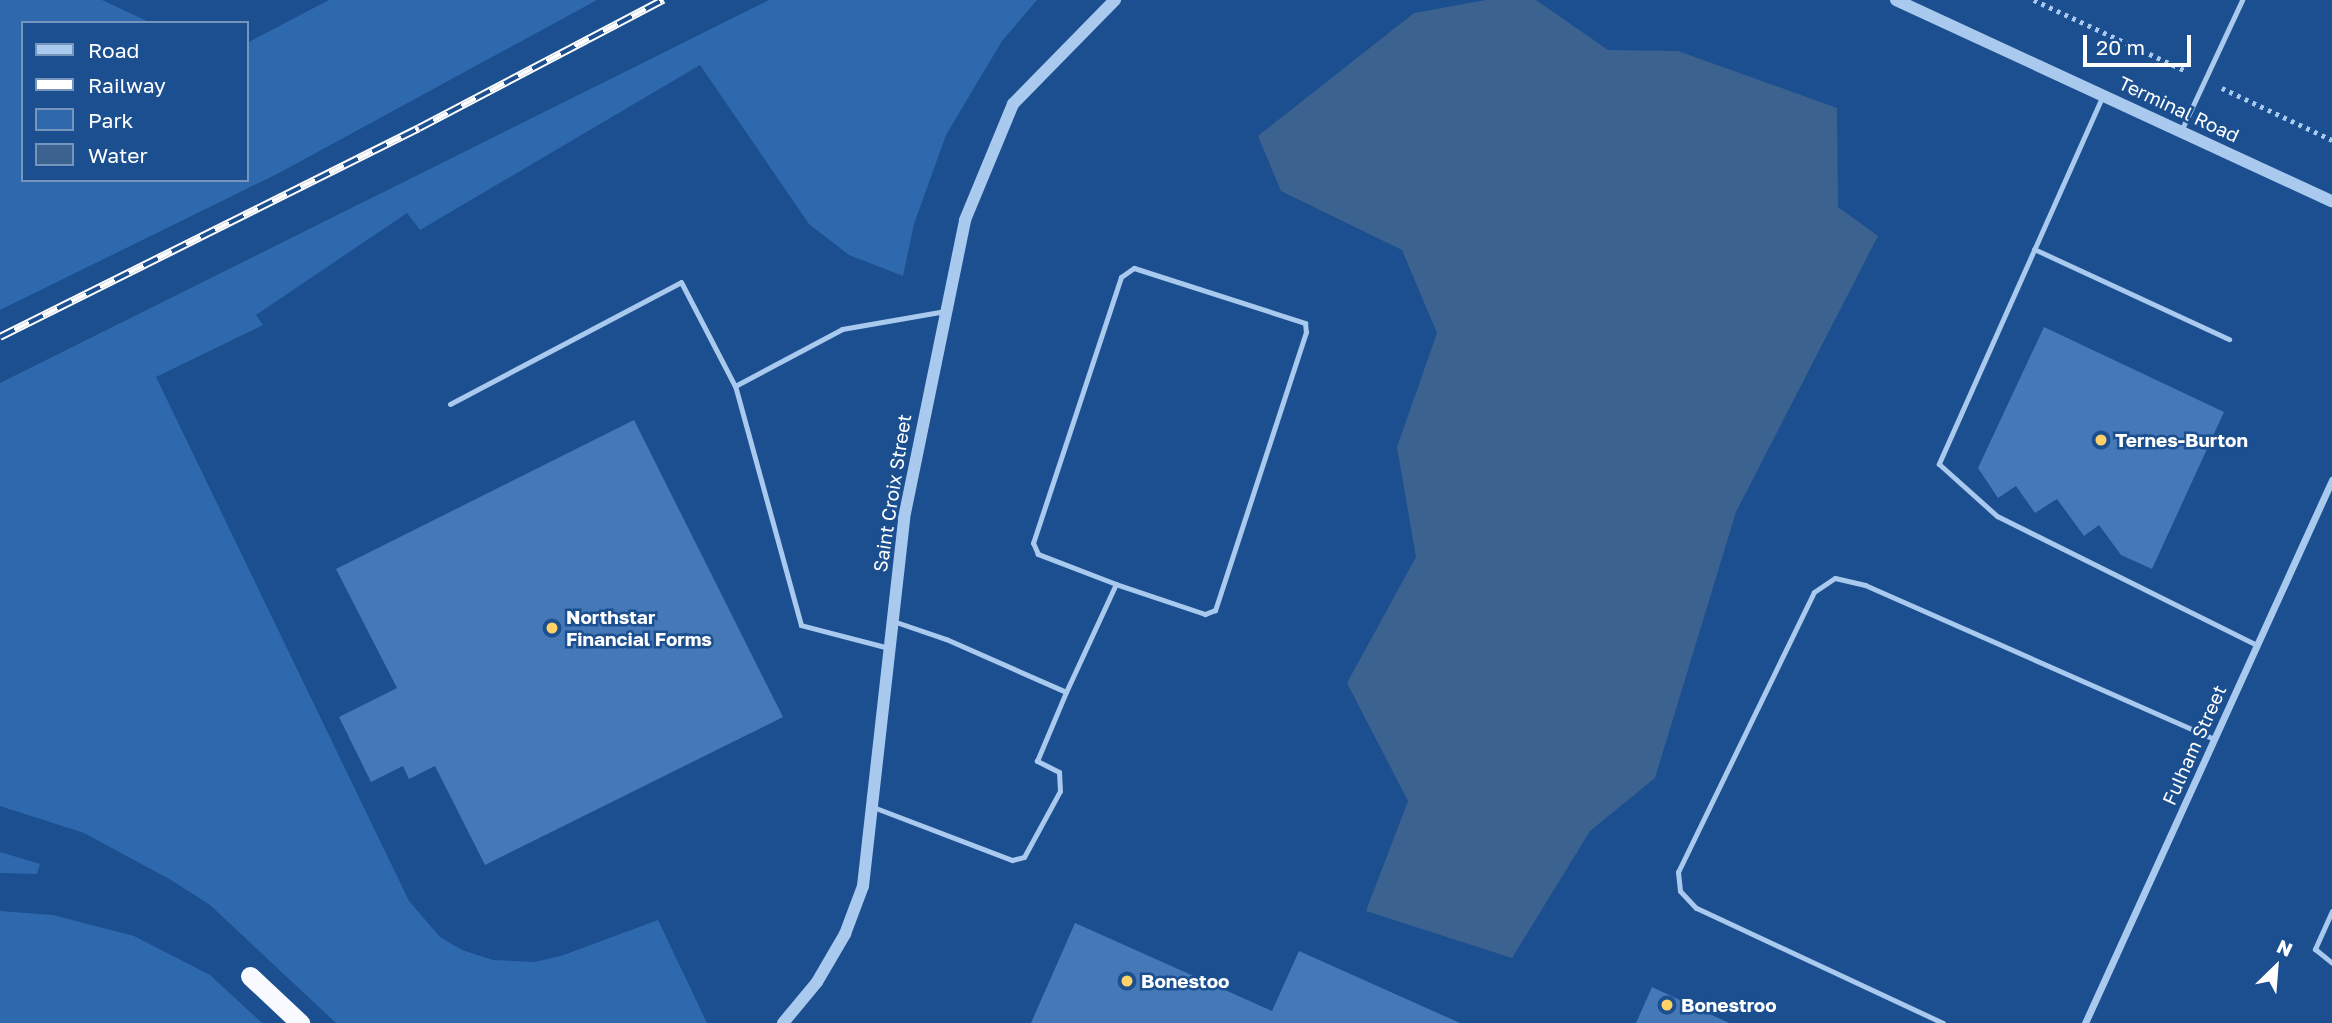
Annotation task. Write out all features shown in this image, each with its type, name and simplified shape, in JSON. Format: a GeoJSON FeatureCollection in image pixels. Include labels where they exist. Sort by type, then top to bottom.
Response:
{"type":"FeatureCollection","features":[{"type":"Feature","properties":{"kind":"highway"},"geometry":{"type":"LineString","coordinates":[[250,976],[300,1023]]}},
{"type":"Feature","properties":{"kind":"street","name":"Saint Croix Street"},"geometry":{"type":"LineString","coordinates":[[783,1023],[817,982],[845,934],[863,886],[904,518],[965,220],[1013,104],[1115,0]]}},
{"type":"Feature","properties":{"kind":"street","name":"Terminal Road"},"geometry":{"type":"LineString","coordinates":[[1896,0],[2332,201]]}},
{"type":"Feature","properties":{"kind":"street","name":"Fulham Street"},"geometry":{"type":"LineString","coordinates":[[2085,1023],[2332,480]]}},
{"type":"Feature","properties":{"kind":"lane"},"geometry":{"type":"LineString","coordinates":[[2181,131],[2242,0]]}},
{"type":"Feature","properties":{"kind":"lane"},"geometry":{"type":"LineString","coordinates":[[2103,95],[1939,464],[1997,516],[2257,645]]}},
{"type":"Feature","properties":{"kind":"lane"},"geometry":{"type":"LineString","coordinates":[[2034,249],[2229,339]]}},
{"type":"Feature","properties":{"kind":"lane"},"geometry":{"type":"LineString","coordinates":[[1135,268],[1305,323],[1306,332],[1215,610],[1205,614],[1116,584],[1038,554],[1033,543],[1121,277],[1135,268]]}},
{"type":"Feature","properties":{"kind":"lane"},"geometry":{"type":"LineString","coordinates":[[450,404],[681,282],[735,386],[801,625],[890,648]]}},
{"type":"Feature","properties":{"kind":"lane"},"geometry":{"type":"LineString","coordinates":[[735,386],[842,329],[945,311]]}},
{"type":"Feature","properties":{"kind":"lane"},"geometry":{"type":"LineString","coordinates":[[1943,1023],[1696,908],[1680,891],[1678,872],[1814,592],[1835,578],[1865,585],[2214,739]]}},
{"type":"Feature","properties":{"kind":"lane"},"geometry":{"type":"LineString","coordinates":[[873,807],[1012,860],[1024,857],[1060,791],[1059,772],[1037,761],[1116,584]]}},
{"type":"Feature","properties":{"kind":"lane"},"geometry":{"type":"LineString","coordinates":[[893,621],[946,639],[1066,692]]}},
{"type":"Feature","properties":{"kind":"lane"},"geometry":{"type":"LineString","coordinates":[[2332,911],[2315,949],[2332,963]]}},
{"type":"Feature","properties":{"kind":"green space"},"geometry":{"type":"Polygon","coordinates":[[[0,0],[102,0],[147,21],[21,21],[21,182],[248,182],[248,42],[329,0],[597,0],[279,173],[0,310],[0,0]]]}},
{"type":"Feature","properties":{"kind":"green space"},"geometry":{"type":"Polygon","coordinates":[[[769,0],[1037,0],[1002,41],[946,135],[914,224],[903,276],[849,255],[809,224],[700,65],[420,230],[407,213],[256,315],[263,325],[156,377],[409,901],[440,937],[462,950],[493,960],[534,962],[561,956],[658,920],[707,1023],[336,1023],[210,905],[171,880],[84,833],[0,806],[0,383],[769,0]]]}},
{"type":"Feature","properties":{"kind":"green space"},"geometry":{"type":"Polygon","coordinates":[[[0,852],[40,864],[37,874],[0,873],[0,852]]]}},
{"type":"Feature","properties":{"kind":"green space"},"geometry":{"type":"Polygon","coordinates":[[[0,911],[53,915],[134,936],[210,975],[262,1023],[0,1023],[0,911]]]}},
{"type":"Feature","properties":{"kind":"water"},"geometry":{"type":"Polygon","coordinates":[[[1486,0],[1536,0],[1608,50],[1678,51],[1837,108],[1838,207],[1878,236],[1736,512],[1655,778],[1590,831],[1512,958],[1366,911],[1408,801],[1347,683],[1416,557],[1397,447],[1437,333],[1402,250],[1281,191],[1258,136],[1414,13],[1486,0]]]}},
{"type":"Feature","properties":{"kind":"building","name":"Ternes-Burton"},"geometry":{"type":"Polygon","coordinates":[[[2044,327],[2224,412],[2152,569],[2121,555],[2099,525],[2084,536],[2057,499],[2035,513],[2016,486],[1998,498],[1978,468],[2044,327]]]}},
{"type":"Feature","properties":{"kind":"building","name":"Northstar Financial Forms"},"geometry":{"type":"Polygon","coordinates":[[[634,420],[783,717],[485,865],[435,766],[409,779],[403,766],[371,782],[339,717],[397,688],[336,569],[634,420]]]}},
{"type":"Feature","properties":{"kind":"building","name":"Bonestoo"},"geometry":{"type":"Polygon","coordinates":[[[1075,923],[1272,1011],[1299,951],[1460,1023],[1031,1023],[1075,923]]]}},
{"type":"Feature","properties":{"kind":"building","name":"Bonestroo"},"geometry":{"type":"Polygon","coordinates":[[[1652,987],[1729,1023],[1636,1023],[1652,987]]]}},
{"type":"Feature","properties":{"kind":"railway"},"geometry":{"type":"LineString","coordinates":[[0,337],[419,128],[663,0]]}},
{"type":"Feature","properties":{"kind":"place","name":"Ternes-Burton"},"geometry":{"type":"Point","coordinates":[2101,440]}},
{"type":"Feature","properties":{"kind":"place","name":"Northstar Financial Forms"},"geometry":{"type":"Point","coordinates":[552,628]}},
{"type":"Feature","properties":{"kind":"place","name":"Bonestoo"},"geometry":{"type":"Point","coordinates":[1127,981]}},
{"type":"Feature","properties":{"kind":"place","name":"Bonestroo"},"geometry":{"type":"Point","coordinates":[1667,1005]}}]}
